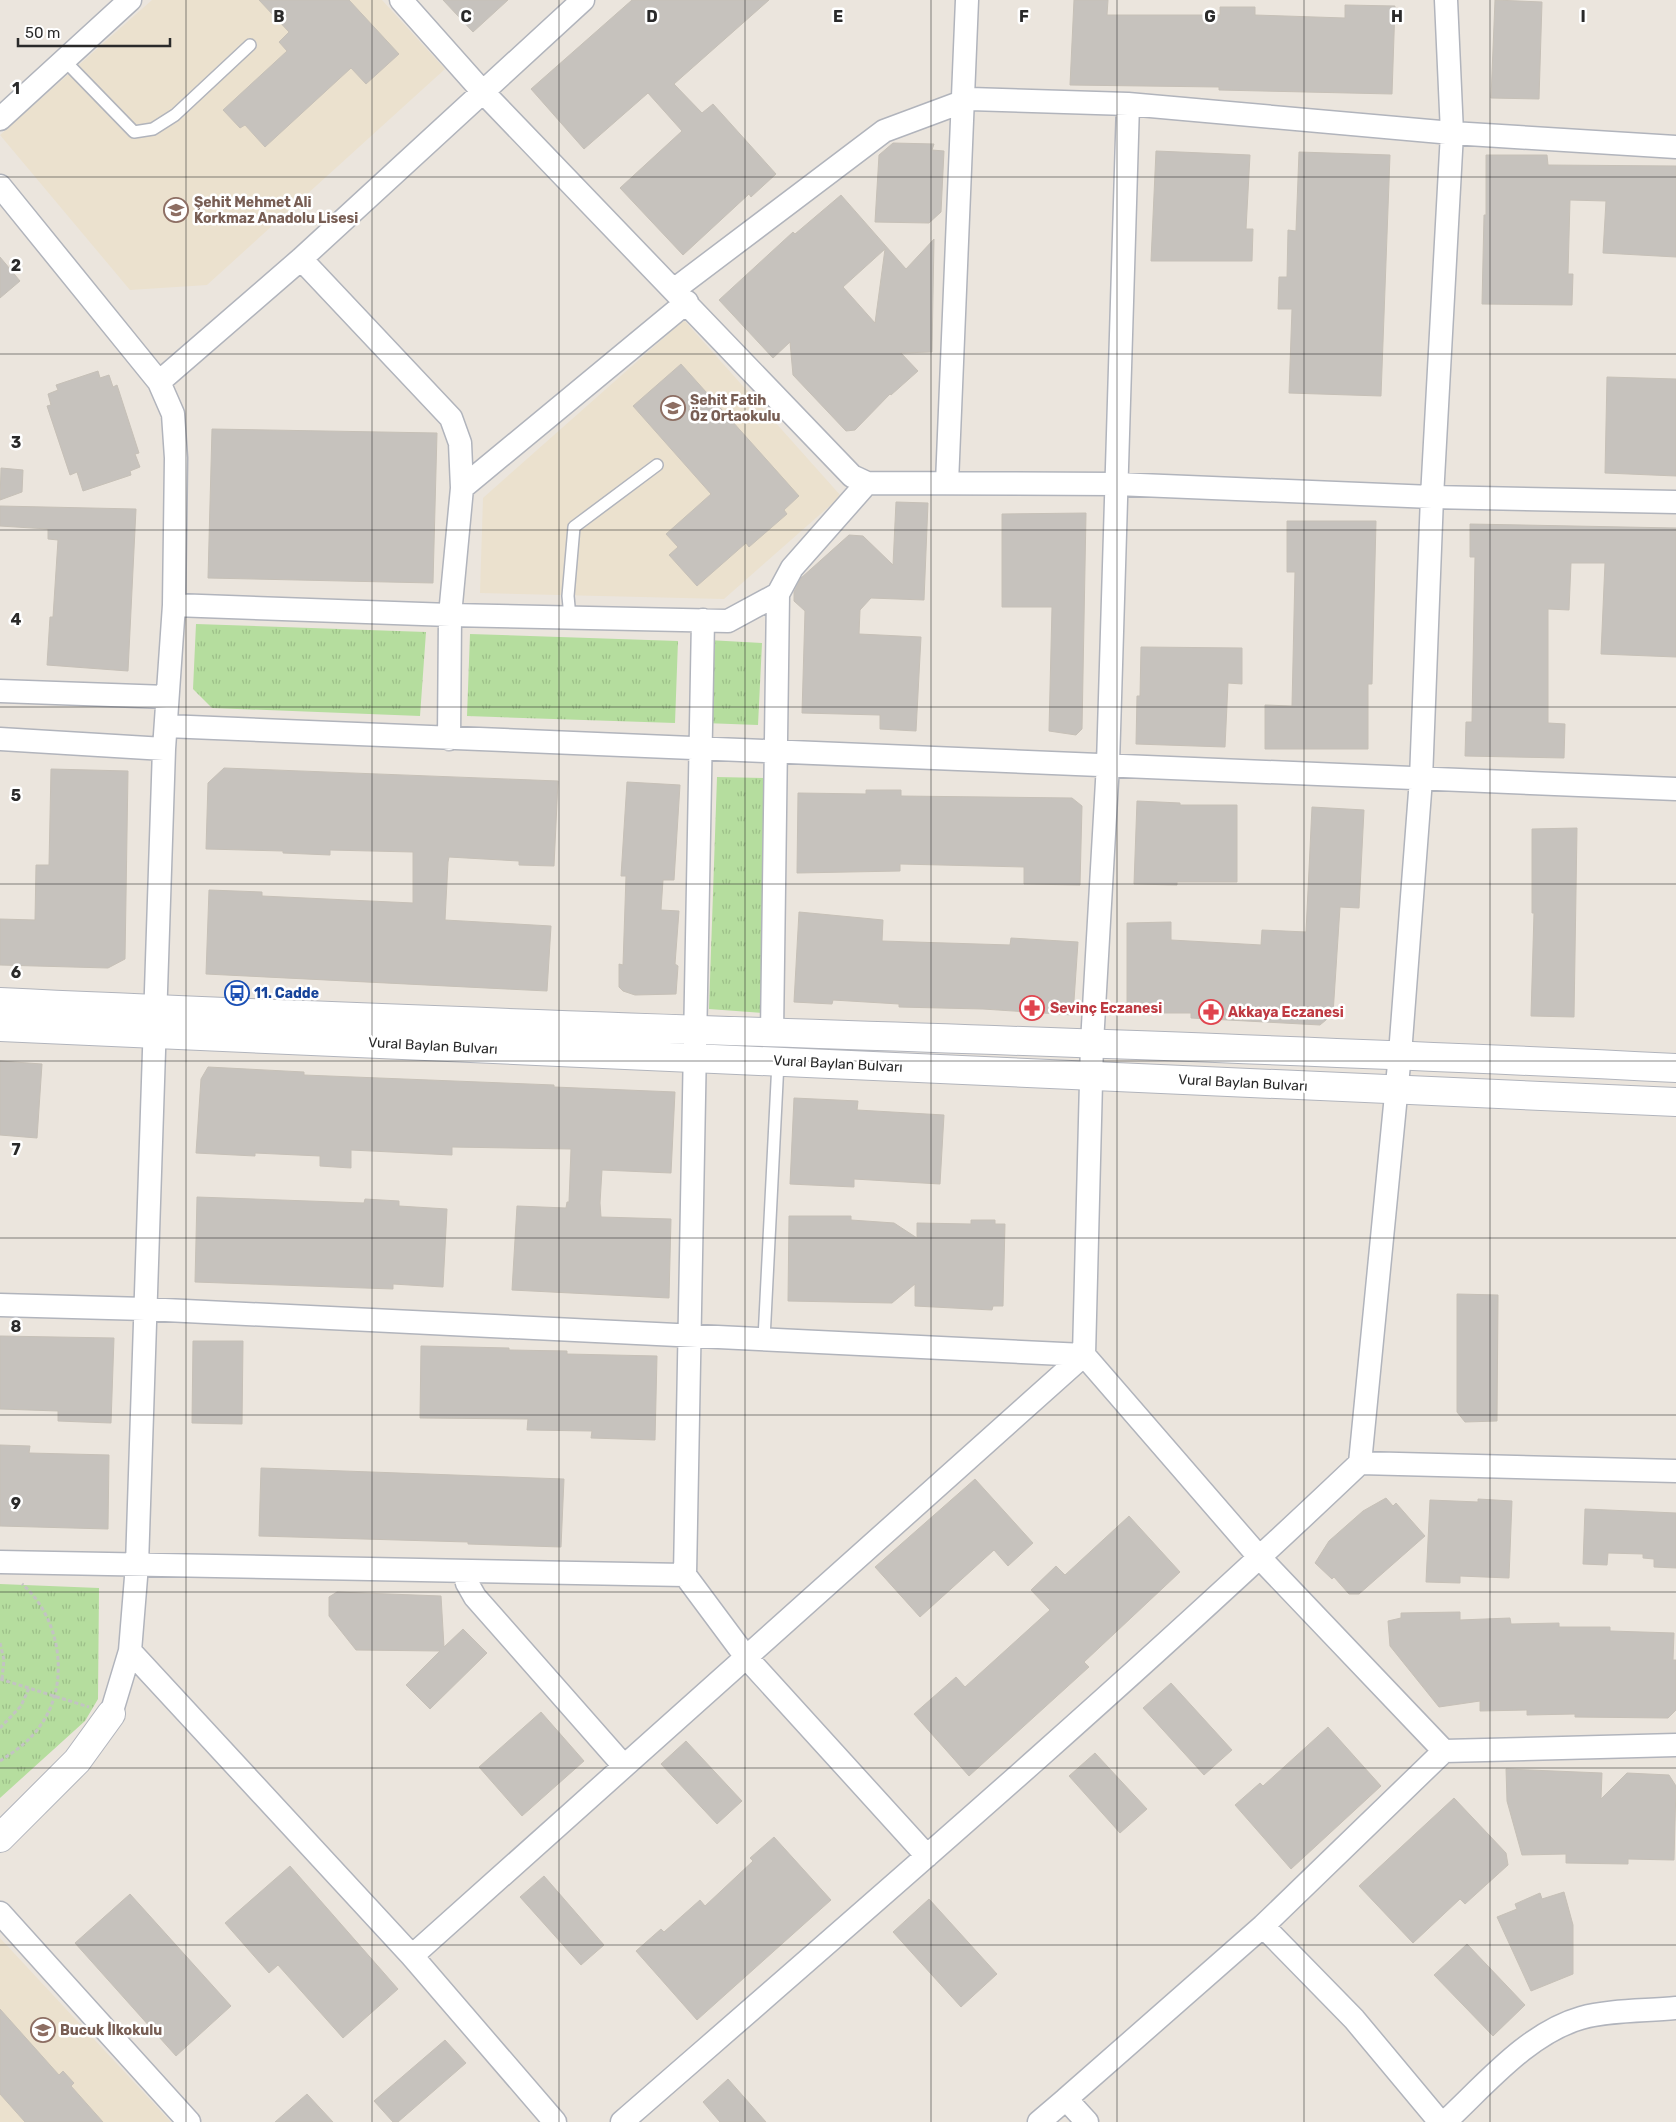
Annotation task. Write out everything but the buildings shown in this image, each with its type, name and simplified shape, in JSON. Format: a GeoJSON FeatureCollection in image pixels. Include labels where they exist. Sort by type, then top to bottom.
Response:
{"type":"FeatureCollection","features":[{"type":"Feature","properties":{"kind":"main road","name":"Vural Baylan Bulvarı"},"geometry":{"type":"LineString","coordinates":[[0,1002],[156,1022],[695,1058],[1676,1102]]}},
{"type":"Feature","properties":{"kind":"main road","name":"Vural Baylan Bulvarı"},"geometry":{"type":"LineString","coordinates":[[0,1027],[156,1022],[695,1029],[1400,1054],[1676,1068]]}},
{"type":"Feature","properties":{"kind":"main road"},"geometry":{"type":"LineString","coordinates":[[0,1838],[77,1761],[111,1714]]}},
{"type":"Feature","properties":{"kind":"street"},"geometry":{"type":"LineString","coordinates":[[0,119],[130,0]]}},
{"type":"Feature","properties":{"kind":"street"},"geometry":{"type":"LineString","coordinates":[[401,0],[482,91],[852,476],[867,483],[1116,484],[1432,497],[1676,502]]}},
{"type":"Feature","properties":{"kind":"street"},"geometry":{"type":"LineString","coordinates":[[159,382],[301,259],[583,0]]}},
{"type":"Feature","properties":{"kind":"street"},"geometry":{"type":"LineString","coordinates":[[947,483],[967,0]]}},
{"type":"Feature","properties":{"kind":"street"},"geometry":{"type":"LineString","coordinates":[[622,2122],[927,1856],[1260,1558],[1360,1463],[1400,1054],[1421,779],[1432,497],[1452,133],[1446,0]]}},
{"type":"Feature","properties":{"kind":"street"},"geometry":{"type":"LineString","coordinates":[[462,488],[681,296],[884,131],[970,100],[1128,104],[1452,133],[1676,147]]}},
{"type":"Feature","properties":{"kind":"street"},"geometry":{"type":"LineString","coordinates":[[1128,104],[1108,764],[1092,1043],[1084,1355],[1260,1558],[1444,1752]]}},
{"type":"Feature","properties":{"kind":"street"},"geometry":{"type":"LineString","coordinates":[[0,186],[159,382],[173,414],[176,458],[174,605],[164,749],[137,1565],[130,1651],[111,1714]]}},
{"type":"Feature","properties":{"kind":"street"},"geometry":{"type":"LineString","coordinates":[[301,259],[451,418],[460,443],[462,488],[450,615],[449,739]]}},
{"type":"Feature","properties":{"kind":"street"},"geometry":{"type":"LineString","coordinates":[[772,1033],[778,594],[792,568],[867,483]]}},
{"type":"Feature","properties":{"kind":"street"},"geometry":{"type":"LineString","coordinates":[[174,605],[450,615],[728,621],[778,594]]}},
{"type":"Feature","properties":{"kind":"street"},"geometry":{"type":"LineString","coordinates":[[703,620],[685,1575],[746,1657],[927,1856]]}},
{"type":"Feature","properties":{"kind":"street"},"geometry":{"type":"LineString","coordinates":[[0,691],[167,697]]}},
{"type":"Feature","properties":{"kind":"street"},"geometry":{"type":"LineString","coordinates":[[166,726],[1676,789]]}},
{"type":"Feature","properties":{"kind":"street"},"geometry":{"type":"LineString","coordinates":[[0,739],[164,749]]}},
{"type":"Feature","properties":{"kind":"street"},"geometry":{"type":"LineString","coordinates":[[0,1305],[145,1309],[1084,1355]]}},
{"type":"Feature","properties":{"kind":"street"},"geometry":{"type":"LineString","coordinates":[[412,1956],[1084,1355]]}},
{"type":"Feature","properties":{"kind":"street"},"geometry":{"type":"LineString","coordinates":[[1360,1463],[1676,1471]]}},
{"type":"Feature","properties":{"kind":"street"},"geometry":{"type":"LineString","coordinates":[[0,1562],[685,1575]]}},
{"type":"Feature","properties":{"kind":"street"},"geometry":{"type":"LineString","coordinates":[[464,1571],[467,1583],[475,1597],[624,1766]]}},
{"type":"Feature","properties":{"kind":"street"},"geometry":{"type":"LineString","coordinates":[[130,1651],[412,1956],[555,2122]]}},
{"type":"Feature","properties":{"kind":"street"},"geometry":{"type":"LineString","coordinates":[[1039,2122],[1263,1926],[1444,1752],[1676,1745]]}},
{"type":"Feature","properties":{"kind":"street"},"geometry":{"type":"LineString","coordinates":[[0,1913],[189,2122]]}},
{"type":"Feature","properties":{"kind":"street"},"geometry":{"type":"LineString","coordinates":[[1263,1926],[1354,2019],[1440,2122]]}},
{"type":"Feature","properties":{"kind":"street"},"geometry":{"type":"LineString","coordinates":[[1445,2122],[1539,2036],[1561,2024],[1582,2017],[1676,2008]]}},
{"type":"Feature","properties":{"kind":"street"},"geometry":{"type":"LineString","coordinates":[[1066,2099],[1087,2122]]}},
{"type":"Feature","properties":{"kind":"lane"},"geometry":{"type":"LineString","coordinates":[[65,61],[134,132],[153,129],[175,115],[250,45]]}},
{"type":"Feature","properties":{"kind":"lane"},"geometry":{"type":"LineString","coordinates":[[570,618],[568,596],[574,527],[657,464]]}},
{"type":"Feature","properties":{"kind":"lane"},"geometry":{"type":"LineString","coordinates":[[764,1339],[778,1062]]}},
{"type":"Feature","properties":{"kind":"path"},"geometry":{"type":"LineString","coordinates":[[0,1761],[20,1748],[41,1726],[55,1696],[59,1669],[56,1639],[44,1612],[29,1590],[17,1580]]}},
{"type":"Feature","properties":{"kind":"path"},"geometry":{"type":"LineString","coordinates":[[0,1643],[4,1660],[1,1679],[111,1714]]}},
{"type":"Feature","properties":{"kind":"path"},"geometry":{"type":"LineString","coordinates":[[0,1728],[21,1706],[28,1688]]}},
{"type":"Feature","properties":{"kind":"shaded area","name":"Şehit Mehmet Ali Korkmaz Anadolu Lisesi"},"geometry":{"type":"Polygon","coordinates":[[[152,0],[382,0],[445,69],[207,285],[130,290],[0,135],[152,0]]]}},
{"type":"Feature","properties":{"kind":"shaded area","name":"Şehit Fatih Öz Ortaokulu"},"geometry":{"type":"Polygon","coordinates":[[[684,320],[841,496],[724,599],[480,593],[483,498],[684,320]]]}},
{"type":"Feature","properties":{"kind":"shaded area","name":"Bucuk İlkokulu"},"geometry":{"type":"Polygon","coordinates":[[[0,1938],[171,2122],[0,2122],[0,1938]]]}},
{"type":"Feature","properties":{"kind":"green space"},"geometry":{"type":"Polygon","coordinates":[[[196,624],[426,632],[420,716],[212,708],[193,689],[196,624]]]}},
{"type":"Feature","properties":{"kind":"green space"},"geometry":{"type":"Polygon","coordinates":[[[470,634],[678,641],[675,723],[467,716],[470,634]]]}},
{"type":"Feature","properties":{"kind":"green space"},"geometry":{"type":"Polygon","coordinates":[[[708,640],[762,643],[758,725],[704,723],[708,640]]]}},
{"type":"Feature","properties":{"kind":"green space"},"geometry":{"type":"Polygon","coordinates":[[[717,777],[768,778],[763,1013],[709,1009],[717,777]]]}},
{"type":"Feature","properties":{"kind":"green space"},"geometry":{"type":"Polygon","coordinates":[[[0,1584],[99,1588],[98,1699],[85,1721],[0,1798],[0,1584]]]}},
{"type":"Feature","properties":{"kind":"place","name":"Şehit Mehmet Ali Korkmaz Anadolu Lisesi"},"geometry":{"type":"Point","coordinates":[176,210]}},
{"type":"Feature","properties":{"kind":"place","name":"Şehit Fatih Öz Ortaokulu"},"geometry":{"type":"Point","coordinates":[673,408]}},
{"type":"Feature","properties":{"kind":"place","name":"11. Cadde"},"geometry":{"type":"Point","coordinates":[237,993]}},
{"type":"Feature","properties":{"kind":"place","name":"Sevinç Eczanesi"},"geometry":{"type":"Point","coordinates":[1032,1008]}},
{"type":"Feature","properties":{"kind":"place","name":"Akkaya Eczanesi"},"geometry":{"type":"Point","coordinates":[1211,1012]}},
{"type":"Feature","properties":{"kind":"place","name":"Bucuk İlkokulu"},"geometry":{"type":"Point","coordinates":[43,2030]}}]}
